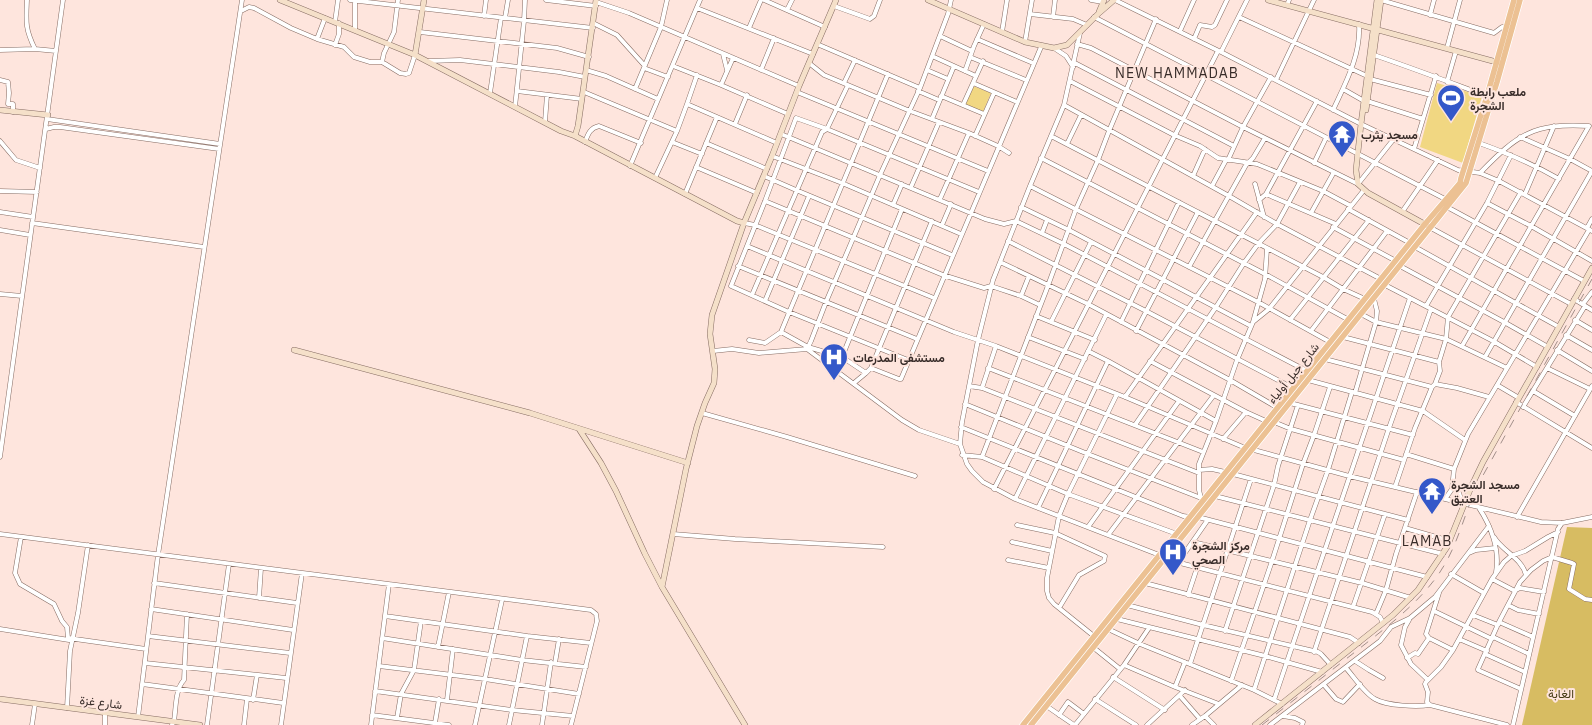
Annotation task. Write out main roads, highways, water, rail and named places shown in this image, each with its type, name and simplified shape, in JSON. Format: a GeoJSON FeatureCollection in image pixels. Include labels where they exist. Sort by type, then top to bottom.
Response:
{"type":"FeatureCollection","features":[{"type":"Feature","properties":{"kind":"main road","name":"شارع جبل أولياء"},"geometry":{"type":"LineString","coordinates":[[1428,226],[1447,207],[1467,181],[1467,171],[1514,0]]}},
{"type":"Feature","properties":{"kind":"main road","name":"شارع جبل أولياء"},"geometry":{"type":"LineString","coordinates":[[1031,725],[1044,704],[1094,636],[1233,474],[1266,421],[1365,299],[1398,264],[1428,226],[1445,199],[1460,182],[1479,143],[1520,0]]}},
{"type":"Feature","properties":{"kind":"main road","name":"شارع جبل أولياء"},"geometry":{"type":"LineString","coordinates":[[1023,725],[1094,648],[1145,583],[1201,500],[1290,403],[1374,298],[1383,282]]}},
{"type":"Feature","properties":{"kind":"railway"},"geometry":{"type":"LineString","coordinates":[[1262,725],[1377,635],[1420,597],[1438,575],[1455,544],[1476,488],[1592,279]]}},
{"type":"Feature","properties":{"kind":"place","name":"ملعب رابطة الشجرة"},"geometry":{"type":"Point","coordinates":[1451,122]}},
{"type":"Feature","properties":{"kind":"place","name":"مسجد يثرب"},"geometry":{"type":"Point","coordinates":[1342,158]}},
{"type":"Feature","properties":{"kind":"place","name":"مستشفى المدرعات"},"geometry":{"type":"Point","coordinates":[834,381]}},
{"type":"Feature","properties":{"kind":"place","name":"مسجد الشجرة العتيق"},"geometry":{"type":"Point","coordinates":[1432,515]}},
{"type":"Feature","properties":{"kind":"place","name":"مركز الشجرة الصحي"},"geometry":{"type":"Point","coordinates":[1173,576]}},
{"type":"Feature","properties":{"kind":"district","name":"NEW HAMMADAB"},"geometry":{"type":"Point","coordinates":[1177,73]}},
{"type":"Feature","properties":{"kind":"district","name":"LAMAB"},"geometry":{"type":"Point","coordinates":[1427,541]}},
{"type":"Feature","properties":{"kind":"park label","name":"الغابة"},"geometry":{"type":"Point","coordinates":[1561,693]}}]}
